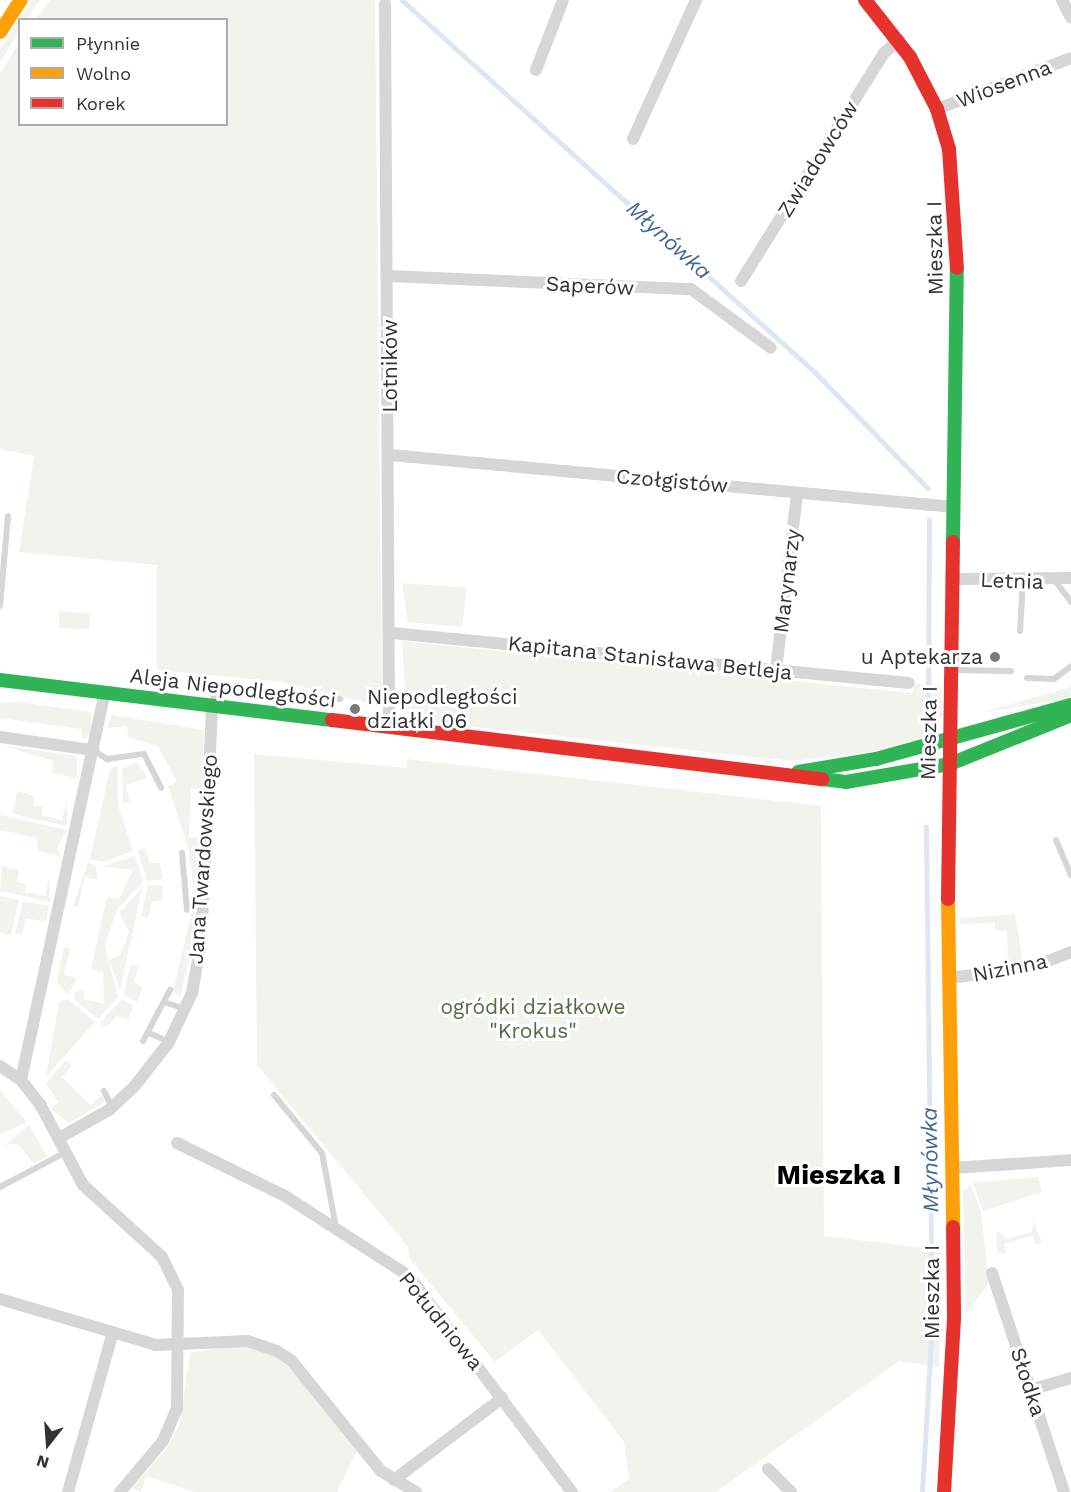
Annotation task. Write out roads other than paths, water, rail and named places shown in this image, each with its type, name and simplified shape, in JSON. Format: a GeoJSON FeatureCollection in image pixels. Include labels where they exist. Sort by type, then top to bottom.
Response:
{"type":"FeatureCollection","features":[{"type":"Feature","properties":{"kind":"street"},"geometry":{"type":"LineString","coordinates":[[0,32],[21,0]]}},
{"type":"Feature","properties":{"kind":"street"},"geometry":{"type":"LineString","coordinates":[[536,70],[563,0]]}},
{"type":"Feature","properties":{"kind":"street"},"geometry":{"type":"LineString","coordinates":[[633,139],[696,0]]}},
{"type":"Feature","properties":{"kind":"street","name":"Mieszka I"},"geometry":{"type":"LineString","coordinates":[[865,0],[899,40],[937,109],[949,149],[958,236],[949,507],[953,579],[949,978],[954,1317],[944,1492]]}},
{"type":"Feature","properties":{"kind":"street"},"geometry":{"type":"LineString","coordinates":[[1062,0],[1071,18]]}},
{"type":"Feature","properties":{"kind":"street","name":"Lotników"},"geometry":{"type":"LineString","coordinates":[[385,4],[392,633],[389,728]]}},
{"type":"Feature","properties":{"kind":"street","name":"Zwiadowców"},"geometry":{"type":"LineString","coordinates":[[741,281],[884,52],[899,40]]}},
{"type":"Feature","properties":{"kind":"street","name":"Wiosenna"},"geometry":{"type":"LineString","coordinates":[[937,109],[1071,58]]}},
{"type":"Feature","properties":{"kind":"street","name":"Saperów"},"geometry":{"type":"LineString","coordinates":[[389,276],[691,289],[771,348]]}},
{"type":"Feature","properties":{"kind":"street","name":"Czołgistów"},"geometry":{"type":"LineString","coordinates":[[390,455],[949,507]]}},
{"type":"Feature","properties":{"kind":"street","name":"Marynarzy"},"geometry":{"type":"LineString","coordinates":[[776,670],[798,493]]}},
{"type":"Feature","properties":{"kind":"street","name":"Letnia"},"geometry":{"type":"LineString","coordinates":[[953,579],[1056,582],[1071,578]]}},
{"type":"Feature","properties":{"kind":"street","name":"Kapitana Stanisława Betleja"},"geometry":{"type":"LineString","coordinates":[[392,633],[909,683]]}},
{"type":"Feature","properties":{"kind":"street","name":"Aleja Niepodległości"},"geometry":{"type":"LineString","coordinates":[[0,680],[846,782],[950,764],[1071,715]]}},
{"type":"Feature","properties":{"kind":"street"},"geometry":{"type":"LineString","coordinates":[[21,1080],[105,693]]}},
{"type":"Feature","properties":{"kind":"street","name":"Aleja Niepodległości"},"geometry":{"type":"LineString","coordinates":[[783,774],[876,759],[1071,705]]}},
{"type":"Feature","properties":{"kind":"street","name":"Jana Twardowskiego"},"geometry":{"type":"LineString","coordinates":[[61,1137],[112,1107],[169,1042],[186,1009],[201,942],[212,706]]}},
{"type":"Feature","properties":{"kind":"street"},"geometry":{"type":"LineString","coordinates":[[0,737],[93,750]]}},
{"type":"Feature","properties":{"kind":"street","name":"Nizinna"},"geometry":{"type":"LineString","coordinates":[[949,978],[1030,968],[1071,952]]}},
{"type":"Feature","properties":{"kind":"street"},"geometry":{"type":"LineString","coordinates":[[0,1066],[21,1080],[61,1137],[96,1200],[146,1240],[171,1272],[180,1305],[180,1381],[172,1424],[120,1492]]}},
{"type":"Feature","properties":{"kind":"street","name":"Południowa"},"geometry":{"type":"LineString","coordinates":[[177,1143],[249,1175],[336,1227],[410,1276],[572,1492]]}},
{"type":"Feature","properties":{"kind":"street"},"geometry":{"type":"LineString","coordinates":[[952,1168],[1071,1160]]}},
{"type":"Feature","properties":{"kind":"street","name":"Słodka"},"geometry":{"type":"LineString","coordinates":[[992,1273],[1064,1492]]}},
{"type":"Feature","properties":{"kind":"street"},"geometry":{"type":"LineString","coordinates":[[0,1300],[156,1345],[248,1341],[277,1351],[394,1480],[416,1492]]}},
{"type":"Feature","properties":{"kind":"street"},"geometry":{"type":"LineString","coordinates":[[68,1492],[113,1332]]}},
{"type":"Feature","properties":{"kind":"street"},"geometry":{"type":"LineString","coordinates":[[1030,1390],[1071,1378]]}},
{"type":"Feature","properties":{"kind":"street"},"geometry":{"type":"LineString","coordinates":[[394,1480],[502,1398]]}},
{"type":"Feature","properties":{"kind":"street"},"geometry":{"type":"LineString","coordinates":[[768,1469],[791,1492]]}},
{"type":"Feature","properties":{"kind":"lane"},"geometry":{"type":"LineString","coordinates":[[0,606],[8,516]]}},
{"type":"Feature","properties":{"kind":"lane"},"geometry":{"type":"LineString","coordinates":[[1020,631],[1023,581]]}},
{"type":"Feature","properties":{"kind":"lane"},"geometry":{"type":"LineString","coordinates":[[1056,582],[1071,603]]}},
{"type":"Feature","properties":{"kind":"lane"},"geometry":{"type":"LineString","coordinates":[[1027,678],[1054,679],[1071,666]]}},
{"type":"Feature","properties":{"kind":"lane"},"geometry":{"type":"LineString","coordinates":[[951,670],[1011,671]]}},
{"type":"Feature","properties":{"kind":"lane"},"geometry":{"type":"LineString","coordinates":[[212,706],[215,689],[221,686],[340,699]]}},
{"type":"Feature","properties":{"kind":"lane"},"geometry":{"type":"LineString","coordinates":[[93,750],[106,759],[144,754],[161,788]]}},
{"type":"Feature","properties":{"kind":"lane"},"geometry":{"type":"LineString","coordinates":[[1056,840],[1071,875]]}},
{"type":"Feature","properties":{"kind":"lane"},"geometry":{"type":"LineString","coordinates":[[182,854],[187,910]]}},
{"type":"Feature","properties":{"kind":"lane"},"geometry":{"type":"LineString","coordinates":[[143,1041],[170,990]]}},
{"type":"Feature","properties":{"kind":"lane"},"geometry":{"type":"LineString","coordinates":[[165,1002],[186,1009]]}},
{"type":"Feature","properties":{"kind":"lane"},"geometry":{"type":"LineString","coordinates":[[149,1033],[169,1042]]}},
{"type":"Feature","properties":{"kind":"lane"},"geometry":{"type":"LineString","coordinates":[[104,1092],[112,1107]]}},
{"type":"Feature","properties":{"kind":"lane"},"geometry":{"type":"LineString","coordinates":[[274,1095],[322,1153],[336,1227]]}},
{"type":"Feature","properties":{"kind":"lane"},"geometry":{"type":"LineString","coordinates":[[0,1187],[67,1151]]}},
{"type":"Feature","properties":{"kind":"waterway","name":"Młynówka"},"geometry":{"type":"LineString","coordinates":[[402,0],[815,372],[928,488]]}},
{"type":"Feature","properties":{"kind":"waterway","name":"Młynówka"},"geometry":{"type":"LineString","coordinates":[[928,715],[929,520]]}},
{"type":"Feature","properties":{"kind":"waterway","name":"Młynówka"},"geometry":{"type":"LineString","coordinates":[[922,1492],[932,1326],[926,827]]}},
{"type":"Feature","properties":{"kind":"place","name":"u Aptekarza"},"geometry":{"type":"Point","coordinates":[995,657]}},
{"type":"Feature","properties":{"kind":"place","name":"Niepodległości działki 06"},"geometry":{"type":"Point","coordinates":[355,709]}},
{"type":"Feature","properties":{"kind":"district","name":"Mieszka I"},"geometry":{"type":"Point","coordinates":[839,1176]}},
{"type":"Feature","properties":{"kind":"park label","name":"ogródki działkowe \"Krokus\""},"geometry":{"type":"Point","coordinates":[533,1019]}}]}
